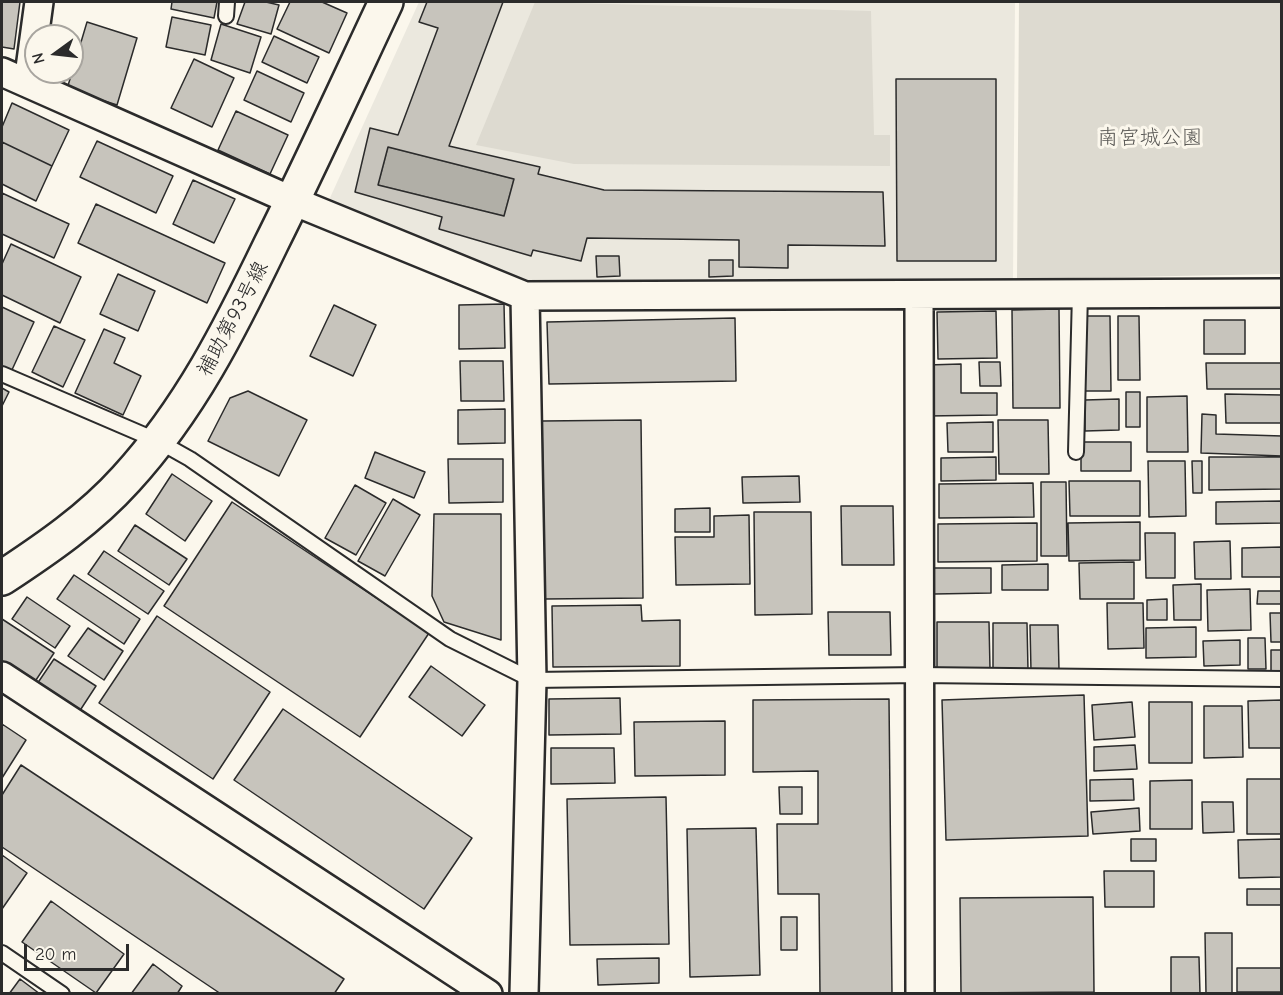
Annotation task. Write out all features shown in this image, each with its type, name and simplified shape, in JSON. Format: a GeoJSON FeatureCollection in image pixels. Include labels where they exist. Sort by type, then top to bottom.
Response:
{"type":"FeatureCollection","features":[{"type":"Feature","properties":{"kind":"street"},"geometry":{"type":"LineString","coordinates":[[36,24],[39,2]]}},
{"type":"Feature","properties":{"kind":"street","name":"補助第93号線"},"geometry":{"type":"LineString","coordinates":[[2,578],[50,546],[90,515],[126,480],[191,396],[227,335],[386,2]]}},
{"type":"Feature","properties":{"kind":"street"},"geometry":{"type":"LineString","coordinates":[[2,72],[24,81]]}},
{"type":"Feature","properties":{"kind":"street"},"geometry":{"type":"LineString","coordinates":[[30,84],[292,201],[525,296],[1281,293]]}},
{"type":"Feature","properties":{"kind":"street"},"geometry":{"type":"LineString","coordinates":[[919,295],[920,993]]}},
{"type":"Feature","properties":{"kind":"street"},"geometry":{"type":"LineString","coordinates":[[524,993],[532,680],[525,296]]}},
{"type":"Feature","properties":{"kind":"street"},"geometry":{"type":"LineString","coordinates":[[2,676],[488,993]]}},
{"type":"Feature","properties":{"kind":"lane"},"geometry":{"type":"LineString","coordinates":[[226,2],[226,16]]}},
{"type":"Feature","properties":{"kind":"lane"},"geometry":{"type":"LineString","coordinates":[[1076,452],[1080,293]]}},
{"type":"Feature","properties":{"kind":"lane"},"geometry":{"type":"LineString","coordinates":[[2,374],[158,441],[190,459],[450,639],[532,680],[919,675],[1281,679]]}},
{"type":"Feature","properties":{"kind":"lane"},"geometry":{"type":"LineString","coordinates":[[2,953],[62,993]]}},
{"type":"Feature","properties":{"kind":"shaded area"},"geometry":{"type":"Polygon","coordinates":[[[419,2],[1015,2],[1013,279],[523,283],[329,200],[419,2]]]}},
{"type":"Feature","properties":{"kind":"shaded area"},"geometry":{"type":"Polygon","coordinates":[[[388,147],[514,179],[504,216],[378,185],[388,147]]]}},
{"type":"Feature","properties":{"kind":"green space"},"geometry":{"type":"Polygon","coordinates":[[[535,2],[871,11],[874,135],[890,135],[890,166],[574,164],[476,145],[535,2]]]}},
{"type":"Feature","properties":{"kind":"green space","name":"南宮城公園"},"geometry":{"type":"Polygon","coordinates":[[[1019,2],[1281,2],[1281,274],[1017,279],[1019,2]]]}},
{"type":"Feature","properties":{"kind":"building"},"geometry":{"type":"Polygon","coordinates":[[[2,2],[20,2],[14,49],[2,47],[2,2]]]}},
{"type":"Feature","properties":{"kind":"building"},"geometry":{"type":"Polygon","coordinates":[[[172,2],[217,2],[214,18],[171,9],[172,2]]]}},
{"type":"Feature","properties":{"kind":"building"},"geometry":{"type":"Polygon","coordinates":[[[245,2],[266,2],[279,5],[271,34],[237,24],[245,2]]]}},
{"type":"Feature","properties":{"kind":"building"},"geometry":{"type":"Polygon","coordinates":[[[290,2],[322,2],[347,13],[329,53],[277,29],[290,2]]]}},
{"type":"Feature","properties":{"kind":"building"},"geometry":{"type":"Polygon","coordinates":[[[427,2],[503,2],[449,146],[540,167],[538,174],[604,190],[883,192],[885,246],[788,245],[788,268],[739,267],[739,240],[587,238],[581,261],[533,250],[531,256],[439,229],[442,217],[355,192],[370,128],[398,135],[438,28],[419,22],[427,2]],[[388,147],[378,185],[504,216],[514,179],[388,147]]]}},
{"type":"Feature","properties":{"kind":"building"},"geometry":{"type":"Polygon","coordinates":[[[172,17],[211,25],[205,55],[166,47],[172,17]]]}},
{"type":"Feature","properties":{"kind":"building"},"geometry":{"type":"Polygon","coordinates":[[[87,22],[137,38],[117,105],[67,89],[68,84],[84,84],[84,32],[87,22]]]}},
{"type":"Feature","properties":{"kind":"building"},"geometry":{"type":"Polygon","coordinates":[[[221,24],[261,37],[250,73],[211,60],[221,24]]]}},
{"type":"Feature","properties":{"kind":"building"},"geometry":{"type":"Polygon","coordinates":[[[274,36],[319,57],[307,83],[262,62],[274,36]]]}},
{"type":"Feature","properties":{"kind":"building"},"geometry":{"type":"Polygon","coordinates":[[[194,59],[234,78],[212,127],[171,108],[194,59]]]}},
{"type":"Feature","properties":{"kind":"building"},"geometry":{"type":"Polygon","coordinates":[[[257,71],[304,93],[291,122],[244,100],[257,71]]]}},
{"type":"Feature","properties":{"kind":"building"},"geometry":{"type":"Polygon","coordinates":[[[896,79],[996,79],[996,261],[897,261],[896,79]]]}},
{"type":"Feature","properties":{"kind":"building"},"geometry":{"type":"Polygon","coordinates":[[[12,103],[69,130],[52,166],[2,142],[2,127],[12,103]]]}},
{"type":"Feature","properties":{"kind":"building"},"geometry":{"type":"Polygon","coordinates":[[[236,111],[288,135],[270,174],[218,150],[236,111]]]}},
{"type":"Feature","properties":{"kind":"building"},"geometry":{"type":"Polygon","coordinates":[[[97,141],[173,176],[156,213],[80,177],[97,141]]]}},
{"type":"Feature","properties":{"kind":"building"},"geometry":{"type":"Polygon","coordinates":[[[2,142],[52,166],[36,201],[2,184],[2,142]]]}},
{"type":"Feature","properties":{"kind":"building"},"geometry":{"type":"Polygon","coordinates":[[[193,180],[235,199],[214,243],[173,224],[193,180]]]}},
{"type":"Feature","properties":{"kind":"building"},"geometry":{"type":"Polygon","coordinates":[[[2,193],[69,224],[54,258],[2,234],[2,193]]]}},
{"type":"Feature","properties":{"kind":"building"},"geometry":{"type":"Polygon","coordinates":[[[96,204],[225,263],[207,303],[78,243],[96,204]]]}},
{"type":"Feature","properties":{"kind":"building"},"geometry":{"type":"Polygon","coordinates":[[[11,244],[81,277],[60,323],[2,295],[2,264],[11,244]]]}},
{"type":"Feature","properties":{"kind":"building"},"geometry":{"type":"Polygon","coordinates":[[[596,256],[619,256],[620,276],[597,277],[596,256]]]}},
{"type":"Feature","properties":{"kind":"building"},"geometry":{"type":"Polygon","coordinates":[[[709,260],[733,260],[733,276],[709,277],[709,260]]]}},
{"type":"Feature","properties":{"kind":"building"},"geometry":{"type":"Polygon","coordinates":[[[118,274],[155,291],[138,331],[100,314],[118,274]]]}},
{"type":"Feature","properties":{"kind":"building"},"geometry":{"type":"Polygon","coordinates":[[[504,304],[505,348],[459,349],[459,305],[504,304]]]}},
{"type":"Feature","properties":{"kind":"building"},"geometry":{"type":"Polygon","coordinates":[[[334,305],[376,325],[353,376],[310,356],[334,305]]]}},
{"type":"Feature","properties":{"kind":"building"},"geometry":{"type":"Polygon","coordinates":[[[2,307],[34,322],[11,372],[2,367],[2,307]]]}},
{"type":"Feature","properties":{"kind":"building"},"geometry":{"type":"Polygon","coordinates":[[[1059,309],[1060,408],[1013,408],[1012,310],[1059,309]]]}},
{"type":"Feature","properties":{"kind":"building"},"geometry":{"type":"Polygon","coordinates":[[[996,311],[997,358],[938,359],[937,312],[996,311]]]}},
{"type":"Feature","properties":{"kind":"building"},"geometry":{"type":"Polygon","coordinates":[[[1083,316],[1110,316],[1111,391],[1084,391],[1083,316]]]}},
{"type":"Feature","properties":{"kind":"building"},"geometry":{"type":"Polygon","coordinates":[[[1118,316],[1139,316],[1140,380],[1118,380],[1118,316]]]}},
{"type":"Feature","properties":{"kind":"building"},"geometry":{"type":"Polygon","coordinates":[[[735,318],[736,381],[549,384],[547,322],[735,318]]]}},
{"type":"Feature","properties":{"kind":"building"},"geometry":{"type":"Polygon","coordinates":[[[1204,320],[1245,320],[1245,354],[1204,354],[1204,320]]]}},
{"type":"Feature","properties":{"kind":"building"},"geometry":{"type":"Polygon","coordinates":[[[54,326],[85,340],[63,387],[32,372],[54,326]]]}},
{"type":"Feature","properties":{"kind":"building"},"geometry":{"type":"Polygon","coordinates":[[[104,329],[125,338],[114,363],[141,376],[123,415],[75,393],[104,329]]]}},
{"type":"Feature","properties":{"kind":"building"},"geometry":{"type":"Polygon","coordinates":[[[460,361],[503,361],[504,401],[461,401],[460,361]]]}},
{"type":"Feature","properties":{"kind":"building"},"geometry":{"type":"Polygon","coordinates":[[[979,362],[1000,362],[1001,386],[980,386],[979,362]]]}},
{"type":"Feature","properties":{"kind":"building"},"geometry":{"type":"Polygon","coordinates":[[[1206,363],[1282,363],[1282,389],[1207,389],[1206,363]]]}},
{"type":"Feature","properties":{"kind":"building"},"geometry":{"type":"Polygon","coordinates":[[[961,364],[961,393],[997,393],[997,415],[927,416],[927,365],[961,364]]]}},
{"type":"Feature","properties":{"kind":"building"},"geometry":{"type":"Polygon","coordinates":[[[2,388],[9,392],[2,406],[2,388]]]}},
{"type":"Feature","properties":{"kind":"building"},"geometry":{"type":"Polygon","coordinates":[[[248,391],[307,420],[279,476],[208,441],[230,398],[248,391]]]}},
{"type":"Feature","properties":{"kind":"building"},"geometry":{"type":"Polygon","coordinates":[[[1126,392],[1140,392],[1140,427],[1126,427],[1126,392]]]}},
{"type":"Feature","properties":{"kind":"building"},"geometry":{"type":"Polygon","coordinates":[[[1225,394],[1282,395],[1282,423],[1226,423],[1225,394]]]}},
{"type":"Feature","properties":{"kind":"building"},"geometry":{"type":"Polygon","coordinates":[[[1187,396],[1188,452],[1147,452],[1147,397],[1187,396]]]}},
{"type":"Feature","properties":{"kind":"building"},"geometry":{"type":"Polygon","coordinates":[[[1119,399],[1119,430],[1085,431],[1085,400],[1119,399]]]}},
{"type":"Feature","properties":{"kind":"building"},"geometry":{"type":"Polygon","coordinates":[[[505,409],[505,443],[458,444],[458,410],[505,409]]]}},
{"type":"Feature","properties":{"kind":"building"},"geometry":{"type":"Polygon","coordinates":[[[1202,414],[1216,415],[1216,434],[1282,436],[1282,456],[1201,453],[1202,414]]]}},
{"type":"Feature","properties":{"kind":"building"},"geometry":{"type":"Polygon","coordinates":[[[641,420],[643,598],[545,599],[542,421],[641,420]]]}},
{"type":"Feature","properties":{"kind":"building"},"geometry":{"type":"Polygon","coordinates":[[[998,420],[1048,420],[1049,474],[999,474],[998,420]]]}},
{"type":"Feature","properties":{"kind":"building"},"geometry":{"type":"Polygon","coordinates":[[[993,422],[993,452],[948,452],[947,423],[993,422]]]}},
{"type":"Feature","properties":{"kind":"building"},"geometry":{"type":"Polygon","coordinates":[[[1081,442],[1131,442],[1131,471],[1081,471],[1081,442]]]}},
{"type":"Feature","properties":{"kind":"building"},"geometry":{"type":"Polygon","coordinates":[[[375,452],[425,472],[414,498],[365,478],[375,452]]]}},
{"type":"Feature","properties":{"kind":"building"},"geometry":{"type":"Polygon","coordinates":[[[996,457],[996,480],[941,481],[941,458],[996,457]]]}},
{"type":"Feature","properties":{"kind":"building"},"geometry":{"type":"Polygon","coordinates":[[[1209,457],[1282,457],[1282,489],[1209,490],[1209,457]]]}},
{"type":"Feature","properties":{"kind":"building"},"geometry":{"type":"Polygon","coordinates":[[[448,459],[503,459],[503,502],[449,503],[448,459]]]}},
{"type":"Feature","properties":{"kind":"building"},"geometry":{"type":"Polygon","coordinates":[[[1148,461],[1185,461],[1186,516],[1149,517],[1148,461]]]}},
{"type":"Feature","properties":{"kind":"building"},"geometry":{"type":"Polygon","coordinates":[[[1192,461],[1202,461],[1202,493],[1193,493],[1192,461]]]}},
{"type":"Feature","properties":{"kind":"building"},"geometry":{"type":"Polygon","coordinates":[[[172,474],[212,501],[185,541],[146,514],[172,474]]]}},
{"type":"Feature","properties":{"kind":"building"},"geometry":{"type":"Polygon","coordinates":[[[799,476],[800,502],[743,503],[742,477],[799,476]]]}},
{"type":"Feature","properties":{"kind":"building"},"geometry":{"type":"Polygon","coordinates":[[[1069,481],[1140,481],[1140,516],[1070,516],[1069,481]]]}},
{"type":"Feature","properties":{"kind":"building"},"geometry":{"type":"Polygon","coordinates":[[[1041,482],[1066,482],[1067,556],[1041,556],[1041,482]]]}},
{"type":"Feature","properties":{"kind":"building"},"geometry":{"type":"Polygon","coordinates":[[[1033,483],[1034,517],[939,518],[939,484],[1033,483]]]}},
{"type":"Feature","properties":{"kind":"building"},"geometry":{"type":"Polygon","coordinates":[[[355,485],[386,503],[356,555],[325,538],[355,485]]]}},
{"type":"Feature","properties":{"kind":"building"},"geometry":{"type":"Polygon","coordinates":[[[393,499],[420,515],[385,576],[358,561],[393,499]]]}},
{"type":"Feature","properties":{"kind":"building"},"geometry":{"type":"Polygon","coordinates":[[[1282,501],[1282,523],[1216,524],[1216,502],[1282,501]]]}},
{"type":"Feature","properties":{"kind":"building"},"geometry":{"type":"Polygon","coordinates":[[[232,502],[429,633],[360,737],[164,606],[232,502]]]}},
{"type":"Feature","properties":{"kind":"building"},"geometry":{"type":"Polygon","coordinates":[[[841,506],[893,506],[894,565],[842,565],[841,506]]]}},
{"type":"Feature","properties":{"kind":"building"},"geometry":{"type":"Polygon","coordinates":[[[710,508],[710,532],[675,532],[675,509],[710,508]]]}},
{"type":"Feature","properties":{"kind":"building"},"geometry":{"type":"Polygon","coordinates":[[[754,512],[811,512],[812,614],[755,615],[754,512]]]}},
{"type":"Feature","properties":{"kind":"building"},"geometry":{"type":"Polygon","coordinates":[[[434,514],[501,514],[501,640],[444,622],[432,596],[434,514]]]}},
{"type":"Feature","properties":{"kind":"building"},"geometry":{"type":"Polygon","coordinates":[[[749,515],[750,584],[676,585],[675,537],[714,537],[714,516],[749,515]]]}},
{"type":"Feature","properties":{"kind":"building"},"geometry":{"type":"Polygon","coordinates":[[[1140,522],[1140,560],[1069,561],[1068,523],[1140,522]]]}},
{"type":"Feature","properties":{"kind":"building"},"geometry":{"type":"Polygon","coordinates":[[[1037,523],[1037,561],[938,562],[938,524],[1037,523]]]}},
{"type":"Feature","properties":{"kind":"building"},"geometry":{"type":"Polygon","coordinates":[[[135,525],[187,559],[169,585],[118,551],[135,525]]]}},
{"type":"Feature","properties":{"kind":"building"},"geometry":{"type":"Polygon","coordinates":[[[1145,533],[1175,533],[1175,578],[1146,578],[1145,533]]]}},
{"type":"Feature","properties":{"kind":"building"},"geometry":{"type":"Polygon","coordinates":[[[1230,541],[1231,579],[1195,579],[1194,542],[1230,541]]]}},
{"type":"Feature","properties":{"kind":"building"},"geometry":{"type":"Polygon","coordinates":[[[1282,547],[1282,577],[1242,577],[1242,548],[1282,547]]]}},
{"type":"Feature","properties":{"kind":"building"},"geometry":{"type":"Polygon","coordinates":[[[104,551],[164,591],[148,614],[88,574],[104,551]]]}},
{"type":"Feature","properties":{"kind":"building"},"geometry":{"type":"Polygon","coordinates":[[[1134,562],[1134,599],[1080,599],[1079,563],[1134,562]]]}},
{"type":"Feature","properties":{"kind":"building"},"geometry":{"type":"Polygon","coordinates":[[[1048,564],[1048,590],[1002,590],[1002,565],[1048,564]]]}},
{"type":"Feature","properties":{"kind":"building"},"geometry":{"type":"Polygon","coordinates":[[[934,568],[991,568],[991,593],[934,594],[934,568]]]}},
{"type":"Feature","properties":{"kind":"building"},"geometry":{"type":"Polygon","coordinates":[[[74,575],[140,619],[124,644],[57,599],[74,575]]]}},
{"type":"Feature","properties":{"kind":"building"},"geometry":{"type":"Polygon","coordinates":[[[1201,584],[1201,620],[1174,620],[1173,585],[1201,584]]]}},
{"type":"Feature","properties":{"kind":"building"},"geometry":{"type":"Polygon","coordinates":[[[1250,589],[1251,630],[1208,631],[1207,590],[1250,589]]]}},
{"type":"Feature","properties":{"kind":"building"},"geometry":{"type":"Polygon","coordinates":[[[1258,591],[1282,591],[1282,604],[1257,604],[1258,591]]]}},
{"type":"Feature","properties":{"kind":"building"},"geometry":{"type":"Polygon","coordinates":[[[27,597],[70,626],[55,648],[12,619],[27,597]]]}},
{"type":"Feature","properties":{"kind":"building"},"geometry":{"type":"Polygon","coordinates":[[[1167,599],[1167,620],[1147,620],[1147,600],[1167,599]]]}},
{"type":"Feature","properties":{"kind":"building"},"geometry":{"type":"Polygon","coordinates":[[[1107,603],[1143,603],[1144,648],[1108,649],[1107,603]]]}},
{"type":"Feature","properties":{"kind":"building"},"geometry":{"type":"Polygon","coordinates":[[[641,605],[642,621],[680,620],[680,666],[553,667],[552,606],[641,605]]]}},
{"type":"Feature","properties":{"kind":"building"},"geometry":{"type":"Polygon","coordinates":[[[828,612],[890,612],[891,655],[829,655],[828,612]]]}},
{"type":"Feature","properties":{"kind":"building"},"geometry":{"type":"Polygon","coordinates":[[[1270,613],[1282,613],[1282,642],[1271,642],[1270,613]]]}},
{"type":"Feature","properties":{"kind":"building"},"geometry":{"type":"Polygon","coordinates":[[[157,616],[270,692],[213,779],[99,703],[157,616]]]}},
{"type":"Feature","properties":{"kind":"building"},"geometry":{"type":"Polygon","coordinates":[[[2,619],[54,653],[34,683],[2,661],[2,619]]]}},
{"type":"Feature","properties":{"kind":"building"},"geometry":{"type":"Polygon","coordinates":[[[937,622],[989,622],[990,669],[937,669],[937,622]]]}},
{"type":"Feature","properties":{"kind":"building"},"geometry":{"type":"Polygon","coordinates":[[[993,623],[1027,623],[1028,670],[993,670],[993,623]]]}},
{"type":"Feature","properties":{"kind":"building"},"geometry":{"type":"Polygon","coordinates":[[[1030,625],[1058,625],[1059,670],[1031,671],[1030,625]]]}},
{"type":"Feature","properties":{"kind":"building"},"geometry":{"type":"Polygon","coordinates":[[[1196,627],[1196,657],[1146,658],[1146,628],[1196,627]]]}},
{"type":"Feature","properties":{"kind":"building"},"geometry":{"type":"Polygon","coordinates":[[[88,628],[123,651],[104,680],[68,656],[88,628]]]}},
{"type":"Feature","properties":{"kind":"building"},"geometry":{"type":"Polygon","coordinates":[[[1248,638],[1265,638],[1266,669],[1248,669],[1248,638]]]}},
{"type":"Feature","properties":{"kind":"building"},"geometry":{"type":"Polygon","coordinates":[[[1240,640],[1240,665],[1204,666],[1203,641],[1240,640]]]}},
{"type":"Feature","properties":{"kind":"building"},"geometry":{"type":"Polygon","coordinates":[[[1271,650],[1282,650],[1282,672],[1271,672],[1271,650]]]}},
{"type":"Feature","properties":{"kind":"building"},"geometry":{"type":"Polygon","coordinates":[[[54,659],[96,686],[79,712],[37,684],[54,659]]]}},
{"type":"Feature","properties":{"kind":"building"},"geometry":{"type":"Polygon","coordinates":[[[431,666],[485,705],[462,736],[409,697],[431,666]]]}},
{"type":"Feature","properties":{"kind":"building"},"geometry":{"type":"Polygon","coordinates":[[[1084,695],[1088,836],[946,840],[942,700],[1084,695]]]}},
{"type":"Feature","properties":{"kind":"building"},"geometry":{"type":"Polygon","coordinates":[[[620,698],[621,734],[549,735],[549,699],[620,698]]]}},
{"type":"Feature","properties":{"kind":"building"},"geometry":{"type":"Polygon","coordinates":[[[889,699],[892,994],[820,994],[819,894],[778,894],[777,824],[818,824],[818,771],[753,772],[753,700],[889,699]]]}},
{"type":"Feature","properties":{"kind":"building"},"geometry":{"type":"Polygon","coordinates":[[[1282,700],[1282,748],[1249,748],[1248,701],[1282,700]]]}},
{"type":"Feature","properties":{"kind":"building"},"geometry":{"type":"Polygon","coordinates":[[[1132,702],[1135,737],[1094,740],[1092,705],[1132,702]]]}},
{"type":"Feature","properties":{"kind":"building"},"geometry":{"type":"Polygon","coordinates":[[[1149,702],[1192,702],[1192,763],[1149,763],[1149,702]]]}},
{"type":"Feature","properties":{"kind":"building"},"geometry":{"type":"Polygon","coordinates":[[[1204,706],[1242,706],[1243,757],[1204,758],[1204,706]]]}},
{"type":"Feature","properties":{"kind":"building"},"geometry":{"type":"Polygon","coordinates":[[[283,709],[472,838],[424,909],[234,780],[283,709]]]}},
{"type":"Feature","properties":{"kind":"building"},"geometry":{"type":"Polygon","coordinates":[[[725,721],[725,775],[635,776],[634,722],[725,721]]]}},
{"type":"Feature","properties":{"kind":"building"},"geometry":{"type":"Polygon","coordinates":[[[2,724],[26,740],[2,778],[2,724]]]}},
{"type":"Feature","properties":{"kind":"building"},"geometry":{"type":"Polygon","coordinates":[[[1135,745],[1137,769],[1094,771],[1094,747],[1135,745]]]}},
{"type":"Feature","properties":{"kind":"building"},"geometry":{"type":"Polygon","coordinates":[[[551,748],[614,748],[615,783],[551,784],[551,748]]]}},
{"type":"Feature","properties":{"kind":"building"},"geometry":{"type":"Polygon","coordinates":[[[21,765],[344,979],[334,994],[221,994],[2,847],[2,795],[21,765]]]}},
{"type":"Feature","properties":{"kind":"building"},"geometry":{"type":"Polygon","coordinates":[[[1133,779],[1134,800],[1090,801],[1090,780],[1133,779]]]}},
{"type":"Feature","properties":{"kind":"building"},"geometry":{"type":"Polygon","coordinates":[[[1247,779],[1282,779],[1282,834],[1247,834],[1247,779]]]}},
{"type":"Feature","properties":{"kind":"building"},"geometry":{"type":"Polygon","coordinates":[[[1192,780],[1192,829],[1150,829],[1150,781],[1192,780]]]}},
{"type":"Feature","properties":{"kind":"building"},"geometry":{"type":"Polygon","coordinates":[[[779,787],[802,787],[802,814],[780,814],[779,787]]]}},
{"type":"Feature","properties":{"kind":"building"},"geometry":{"type":"Polygon","coordinates":[[[666,797],[669,944],[570,945],[567,799],[666,797]]]}},
{"type":"Feature","properties":{"kind":"building"},"geometry":{"type":"Polygon","coordinates":[[[1202,802],[1233,802],[1234,832],[1203,833],[1202,802]]]}},
{"type":"Feature","properties":{"kind":"building"},"geometry":{"type":"Polygon","coordinates":[[[1139,808],[1140,831],[1093,834],[1091,812],[1139,808]]]}},
{"type":"Feature","properties":{"kind":"building"},"geometry":{"type":"Polygon","coordinates":[[[756,828],[760,975],[690,977],[687,829],[756,828]]]}},
{"type":"Feature","properties":{"kind":"building"},"geometry":{"type":"Polygon","coordinates":[[[1131,839],[1156,839],[1156,861],[1131,861],[1131,839]]]}},
{"type":"Feature","properties":{"kind":"building"},"geometry":{"type":"Polygon","coordinates":[[[1282,839],[1282,877],[1239,878],[1238,840],[1282,839]]]}},
{"type":"Feature","properties":{"kind":"building"},"geometry":{"type":"Polygon","coordinates":[[[2,855],[27,873],[2,909],[2,855]]]}},
{"type":"Feature","properties":{"kind":"building"},"geometry":{"type":"Polygon","coordinates":[[[1104,871],[1154,871],[1154,907],[1105,907],[1104,871]]]}},
{"type":"Feature","properties":{"kind":"building"},"geometry":{"type":"Polygon","coordinates":[[[1247,889],[1282,889],[1282,905],[1247,905],[1247,889]]]}},
{"type":"Feature","properties":{"kind":"building"},"geometry":{"type":"Polygon","coordinates":[[[1093,897],[1094,992],[961,993],[960,898],[1093,897]]]}},
{"type":"Feature","properties":{"kind":"building"},"geometry":{"type":"Polygon","coordinates":[[[51,901],[124,954],[96,993],[22,942],[51,901]]]}},
{"type":"Feature","properties":{"kind":"building"},"geometry":{"type":"Polygon","coordinates":[[[781,917],[797,917],[797,950],[781,950],[781,917]]]}},
{"type":"Feature","properties":{"kind":"building"},"geometry":{"type":"Polygon","coordinates":[[[1205,933],[1232,933],[1232,994],[1206,994],[1205,933]]]}},
{"type":"Feature","properties":{"kind":"building"},"geometry":{"type":"Polygon","coordinates":[[[1171,957],[1199,957],[1200,994],[1171,994],[1171,957]]]}},
{"type":"Feature","properties":{"kind":"building"},"geometry":{"type":"Polygon","coordinates":[[[659,958],[659,983],[598,985],[597,959],[659,958]]]}},
{"type":"Feature","properties":{"kind":"building"},"geometry":{"type":"Polygon","coordinates":[[[153,964],[182,986],[177,994],[131,994],[153,964]]]}},
{"type":"Feature","properties":{"kind":"building"},"geometry":{"type":"Polygon","coordinates":[[[1237,968],[1282,968],[1282,992],[1237,992],[1237,968]]]}},
{"type":"Feature","properties":{"kind":"building"},"geometry":{"type":"Polygon","coordinates":[[[20,979],[40,994],[9,994],[20,979]]]}}]}
